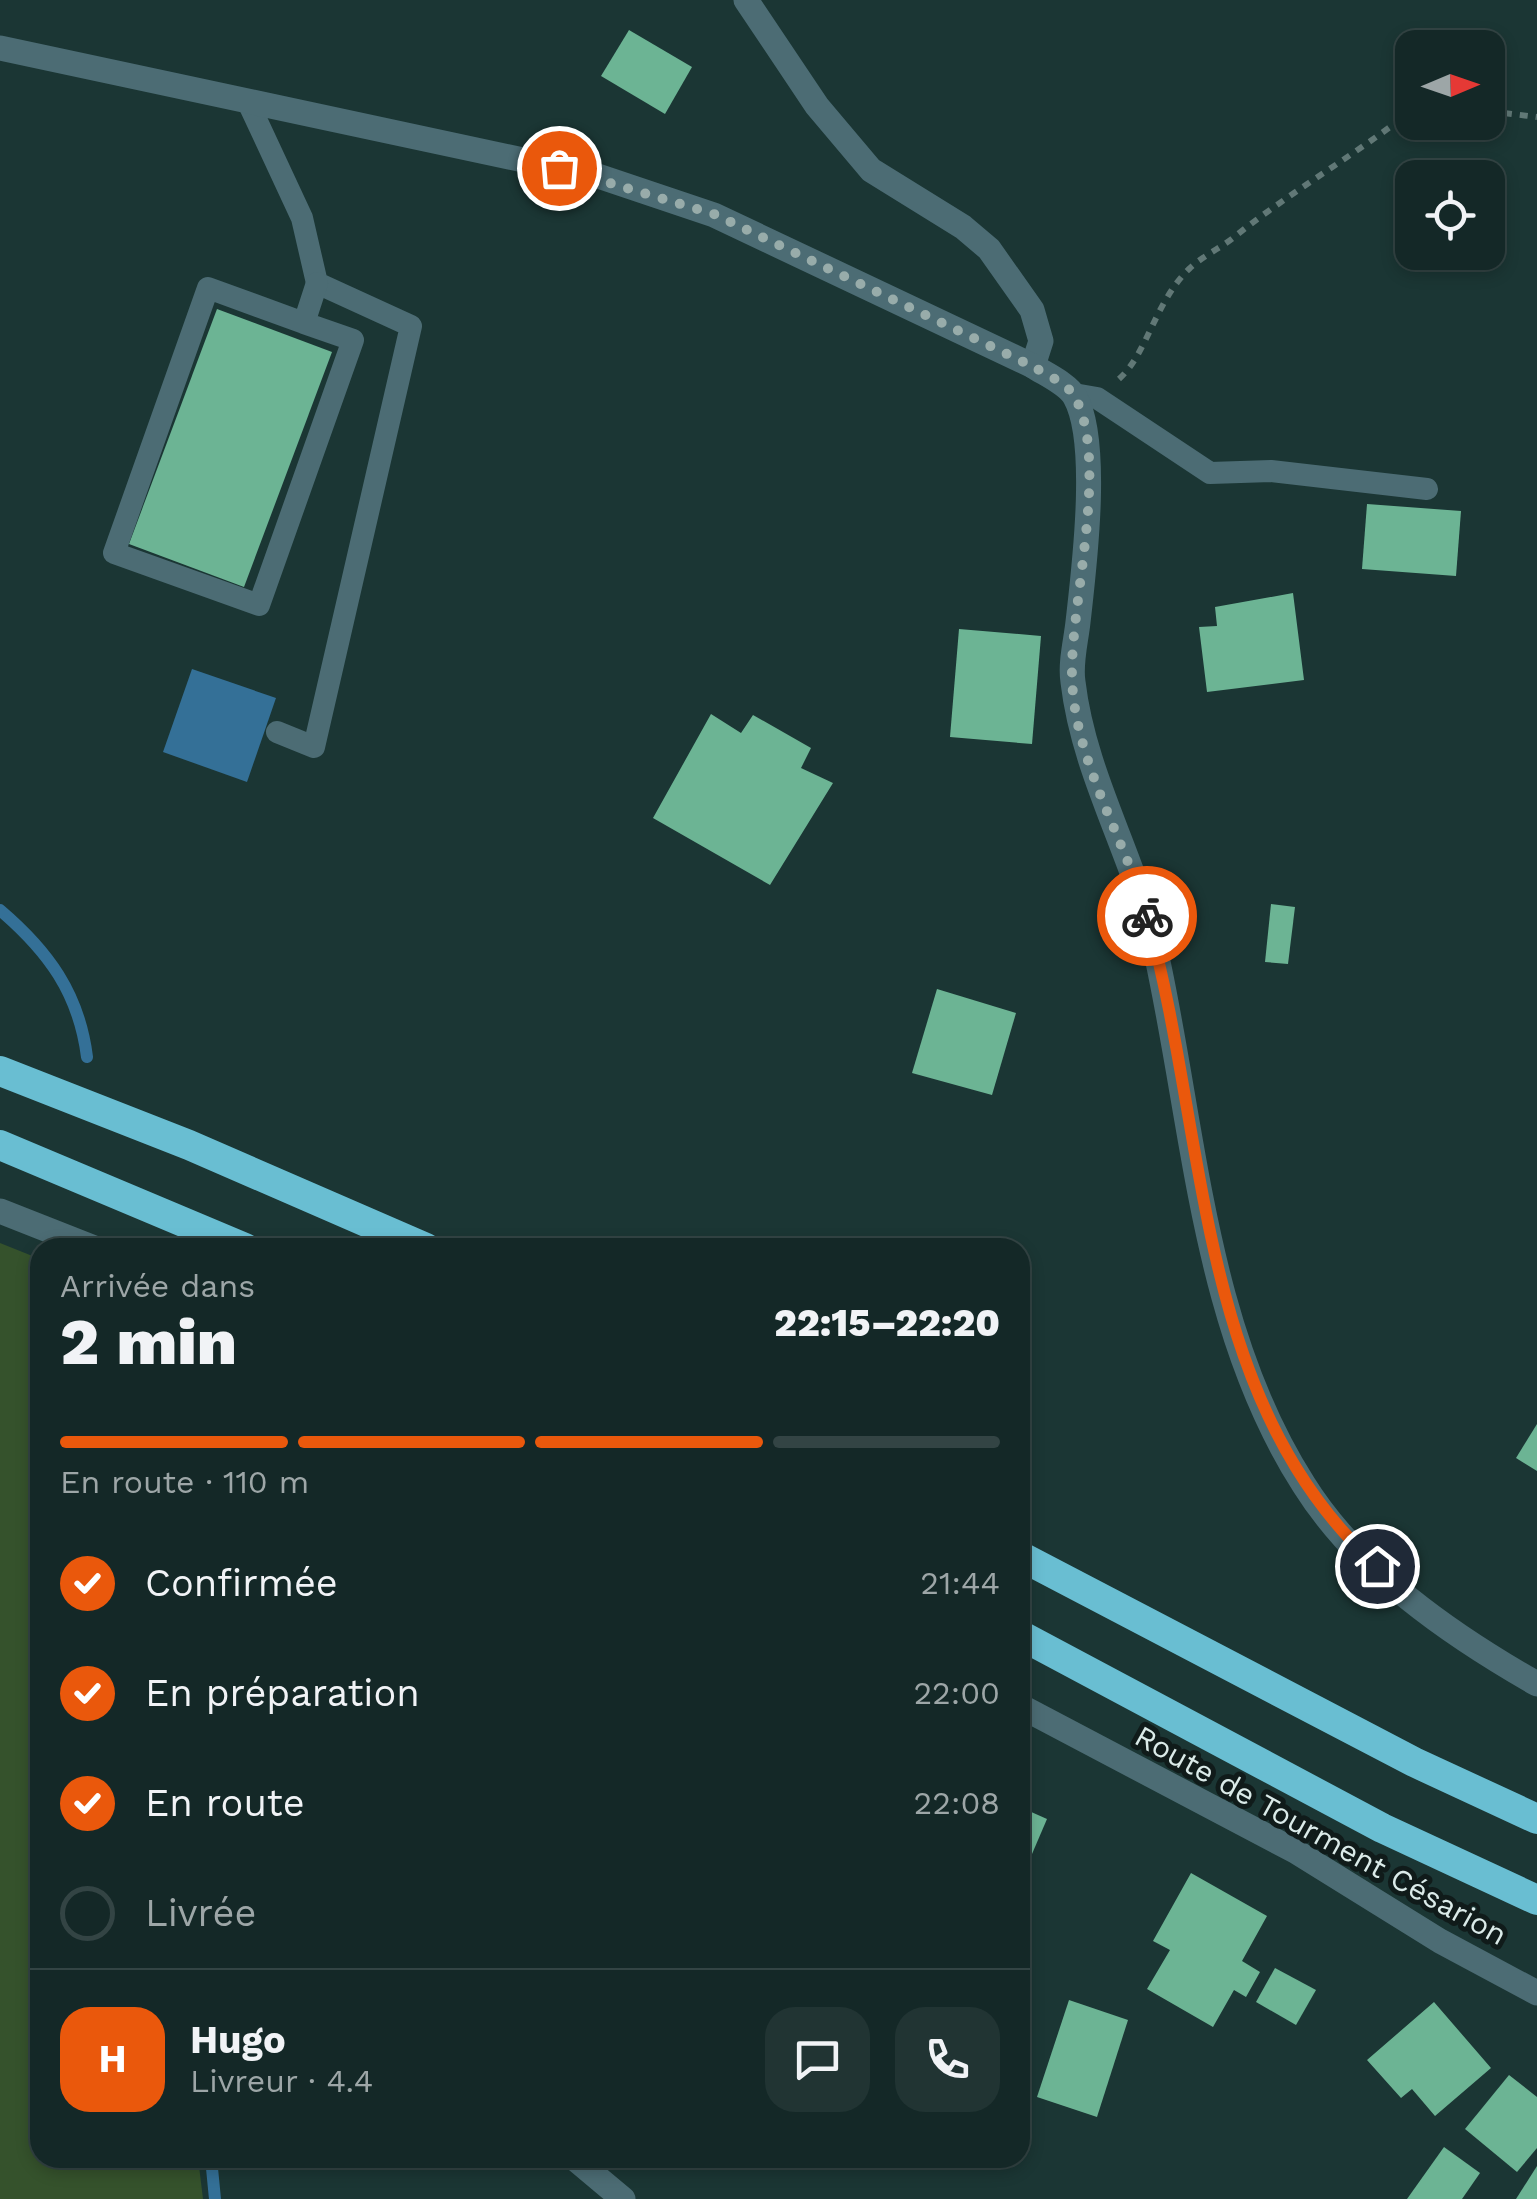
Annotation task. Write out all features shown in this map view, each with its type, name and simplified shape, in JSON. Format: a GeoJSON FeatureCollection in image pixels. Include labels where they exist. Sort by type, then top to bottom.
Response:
{"type":"FeatureCollection","features":[{"type":"Feature","properties":{"kind":"highway"},"geometry":{"type":"LineString","coordinates":[[0,1071],[189,1145],[403,1238]]}},
{"type":"Feature","properties":{"kind":"highway"},"geometry":{"type":"LineString","coordinates":[[0,1145],[222,1238]]}},
{"type":"Feature","properties":{"kind":"highway"},"geometry":{"type":"LineString","coordinates":[[0,1159],[117,1192]]}},
{"type":"Feature","properties":{"kind":"highway"},"geometry":{"type":"LineString","coordinates":[[1030,1561],[1414,1762],[1537,1819]]}},
{"type":"Feature","properties":{"kind":"highway"},"geometry":{"type":"LineString","coordinates":[[1030,1639],[1382,1828],[1537,1900]]}},
{"type":"Feature","properties":{"kind":"street"},"geometry":{"type":"LineString","coordinates":[[746,0],[816,106],[871,170],[963,226],[989,249],[1032,310],[1041,341],[1032,366]]}},
{"type":"Feature","properties":{"kind":"street"},"geometry":{"type":"LineString","coordinates":[[0,48],[598,176],[714,214],[1032,366],[1085,396],[1086,546],[1072,677],[1080,728],[1155,945],[1215,1261],[1240,1348],[1265,1411],[1304,1486],[1348,1540],[1457,1638],[1537,1684]]}},
{"type":"Feature","properties":{"kind":"street"},"geometry":{"type":"LineString","coordinates":[[0,1212],[68,1238]]}},
{"type":"Feature","properties":{"kind":"street","name":"Route de Tourment Césarion"},"geometry":{"type":"LineString","coordinates":[[1030,1711],[1296,1851],[1440,1941],[1537,1993]]}},
{"type":"Feature","properties":{"kind":"street"},"geometry":{"type":"LineString","coordinates":[[586,2168],[623,2199]]}},
{"type":"Feature","properties":{"kind":"lane"},"geometry":{"type":"LineString","coordinates":[[246,100],[302,218],[317,283],[304,323]]}},
{"type":"Feature","properties":{"kind":"lane"},"geometry":{"type":"LineString","coordinates":[[277,732],[314,747],[411,326],[317,283]]}},
{"type":"Feature","properties":{"kind":"lane"},"geometry":{"type":"LineString","coordinates":[[208,288],[304,323],[353,340],[259,605],[114,554],[208,288]]}},
{"type":"Feature","properties":{"kind":"lane"},"geometry":{"type":"LineString","coordinates":[[1085,396],[1210,473],[1271,472],[1427,489]]}},
{"type":"Feature","properties":{"kind":"path"},"geometry":{"type":"LineString","coordinates":[[1505,113],[1537,117]]}},
{"type":"Feature","properties":{"kind":"path"},"geometry":{"type":"LineString","coordinates":[[1085,396],[1130,369],[1157,308],[1190,268],[1265,210],[1329,173],[1395,123]]}},
{"type":"Feature","properties":{"kind":"green space"},"geometry":{"type":"Polygon","coordinates":[[[0,1243],[30,1255],[30,2168],[199,2168],[203,2199],[0,2199],[0,1243]]]}},
{"type":"Feature","properties":{"kind":"water"},"geometry":{"type":"Polygon","coordinates":[[[192,669],[276,698],[247,782],[163,752],[192,669]]]}},
{"type":"Feature","properties":{"kind":"building"},"geometry":{"type":"Polygon","coordinates":[[[629,30],[692,67],[665,114],[601,76],[629,30]]]}},
{"type":"Feature","properties":{"kind":"building"},"geometry":{"type":"Polygon","coordinates":[[[217,309],[332,352],[244,587],[129,544],[217,309]]]}},
{"type":"Feature","properties":{"kind":"building"},"geometry":{"type":"Polygon","coordinates":[[[1367,504],[1461,511],[1456,576],[1362,569],[1367,504]]]}},
{"type":"Feature","properties":{"kind":"building"},"geometry":{"type":"Polygon","coordinates":[[[1293,593],[1304,680],[1207,692],[1199,627],[1217,626],[1215,607],[1293,593]]]}},
{"type":"Feature","properties":{"kind":"building"},"geometry":{"type":"Polygon","coordinates":[[[959,629],[1041,636],[1032,744],[950,737],[959,629]]]}},
{"type":"Feature","properties":{"kind":"building"},"geometry":{"type":"Polygon","coordinates":[[[711,714],[741,733],[753,715],[811,748],[801,768],[833,783],[770,885],[653,818],[711,714]]]}},
{"type":"Feature","properties":{"kind":"building"},"geometry":{"type":"Polygon","coordinates":[[[1271,904],[1295,907],[1288,964],[1265,962],[1271,904]]]}},
{"type":"Feature","properties":{"kind":"building"},"geometry":{"type":"Polygon","coordinates":[[[937,989],[1016,1013],[992,1095],[912,1073],[937,989]]]}},
{"type":"Feature","properties":{"kind":"building"},"geometry":{"type":"Polygon","coordinates":[[[1537,1424],[1537,1471],[1516,1458],[1537,1424]]]}},
{"type":"Feature","properties":{"kind":"building"},"geometry":{"type":"Polygon","coordinates":[[[1030,1811],[1047,1819],[1030,1859],[1030,1811]]]}},
{"type":"Feature","properties":{"kind":"building"},"geometry":{"type":"Polygon","coordinates":[[[1191,1873],[1267,1916],[1242,1961],[1260,1972],[1246,1997],[1234,1990],[1213,2027],[1147,1989],[1170,1950],[1153,1941],[1191,1873]]]}},
{"type":"Feature","properties":{"kind":"building"},"geometry":{"type":"Polygon","coordinates":[[[1275,1968],[1316,1990],[1296,2025],[1256,2002],[1275,1968]]]}},
{"type":"Feature","properties":{"kind":"building"},"geometry":{"type":"Polygon","coordinates":[[[1069,2000],[1128,2020],[1097,2117],[1037,2097],[1069,2000]]]}},
{"type":"Feature","properties":{"kind":"building"},"geometry":{"type":"Polygon","coordinates":[[[1434,2002],[1491,2068],[1435,2116],[1412,2089],[1401,2098],[1367,2060],[1434,2002]]]}},
{"type":"Feature","properties":{"kind":"building"},"geometry":{"type":"Polygon","coordinates":[[[1509,2075],[1537,2097],[1537,2148],[1517,2172],[1465,2129],[1509,2075]]]}},
{"type":"Feature","properties":{"kind":"building"},"geometry":{"type":"Polygon","coordinates":[[[1444,2147],[1480,2173],[1462,2199],[1407,2199],[1444,2147]]]}},
{"type":"Feature","properties":{"kind":"building"},"geometry":{"type":"Polygon","coordinates":[[[1537,2166],[1537,2199],[1516,2199],[1537,2166]]]}},
{"type":"Feature","properties":{"kind":"waterway"},"geometry":{"type":"LineString","coordinates":[[0,910],[33,941],[69,993],[87,1057]]}},
{"type":"Feature","properties":{"kind":"waterway"},"geometry":{"type":"LineString","coordinates":[[212,2168],[215,2199]]}},
{"type":"Feature","properties":{"kind":"way so far"},"geometry":{"type":"LineString","coordinates":[[559,168],[598,176],[714,214],[1032,366],[1074,394],[1083,423],[1086,460],[1086,546],[1072,677],[1080,728],[1092,768],[1128,856],[1147,916]]}},
{"type":"Feature","properties":{"kind":"route"},"geometry":{"type":"LineString","coordinates":[[1147,916],[1215,1261],[1240,1348],[1265,1411],[1304,1486],[1348,1540],[1377,1566]]}}]}
